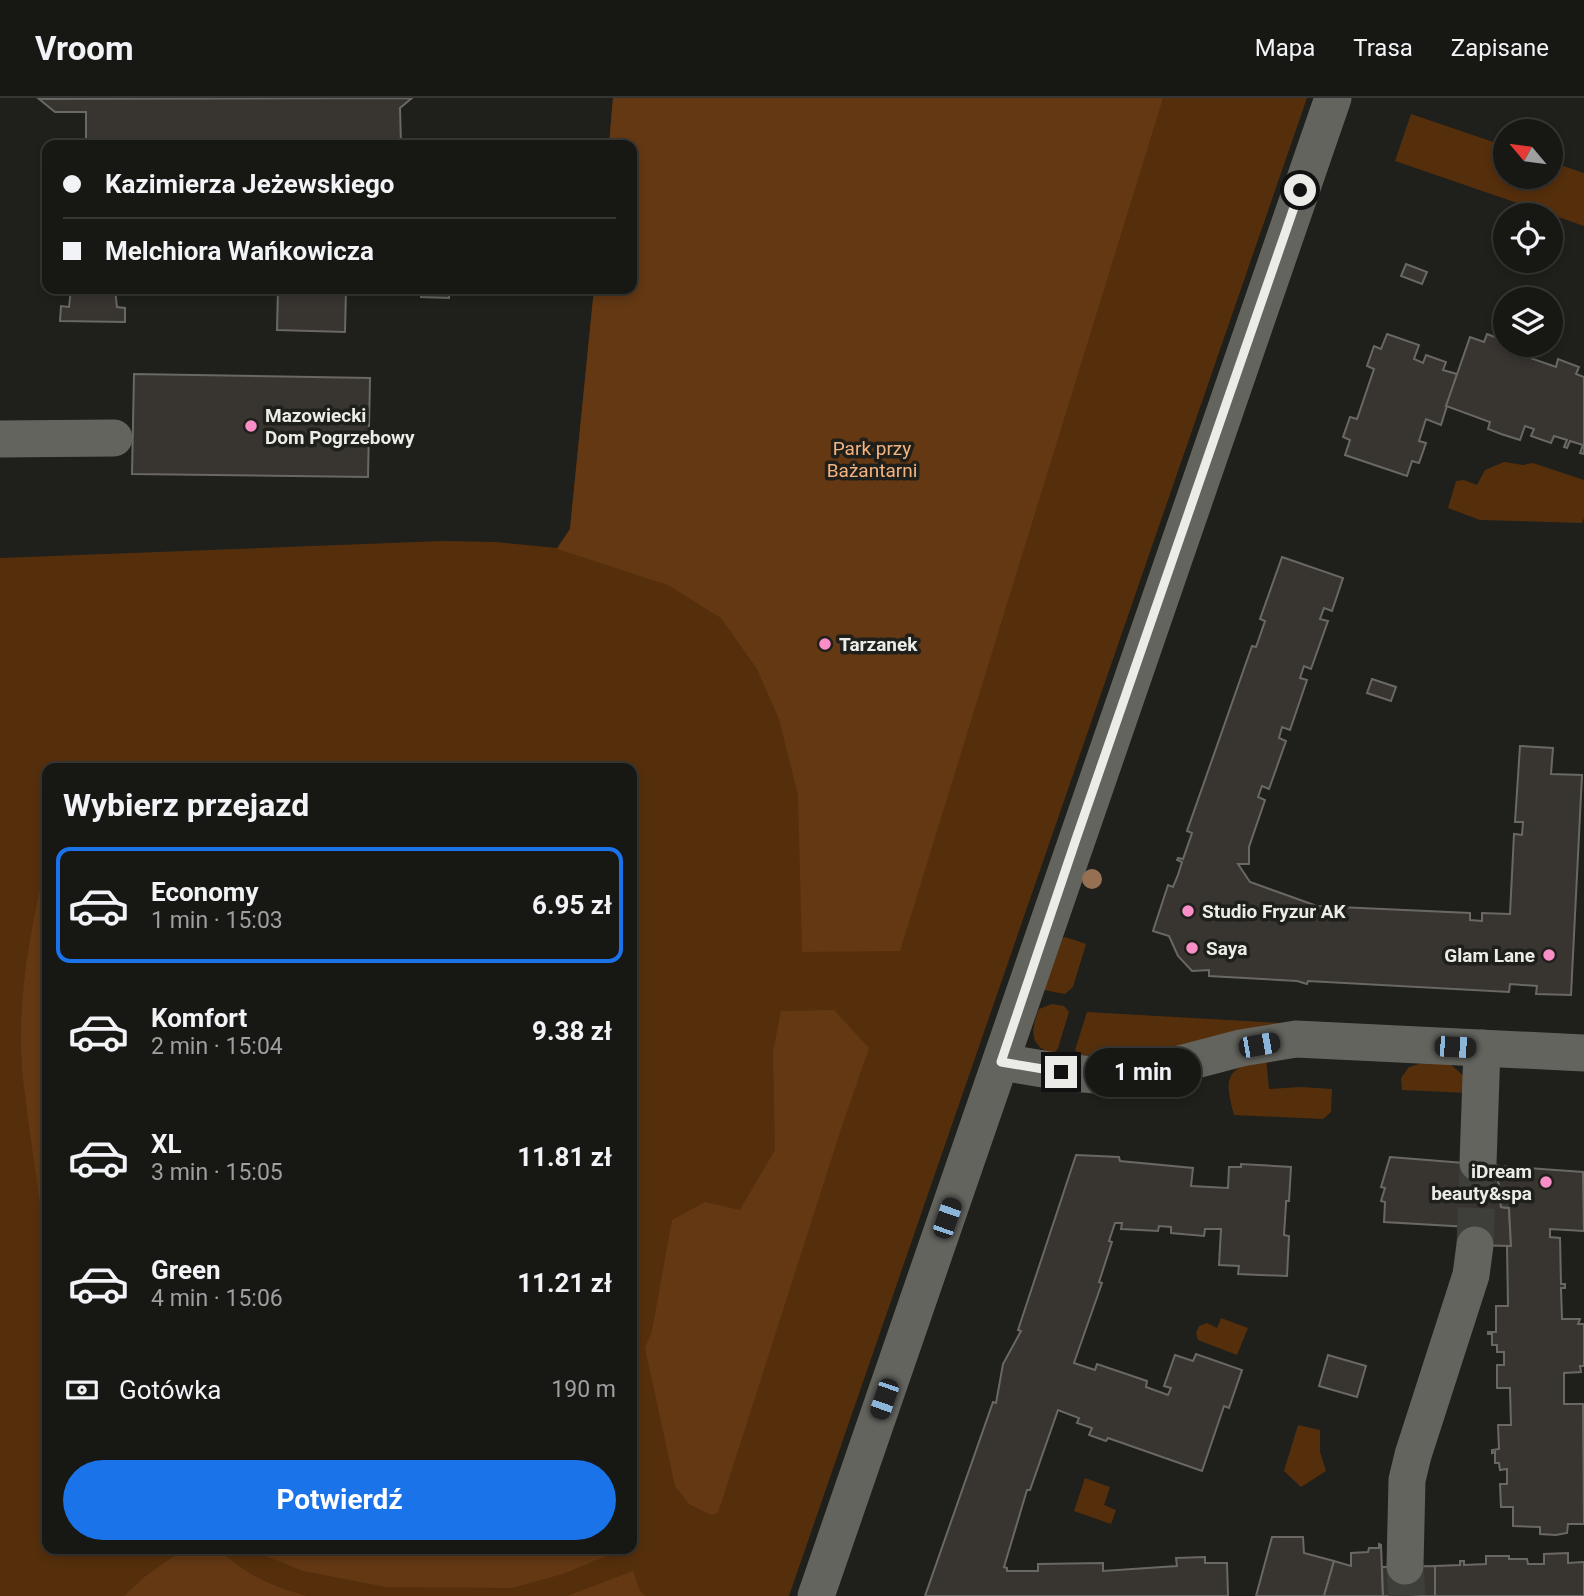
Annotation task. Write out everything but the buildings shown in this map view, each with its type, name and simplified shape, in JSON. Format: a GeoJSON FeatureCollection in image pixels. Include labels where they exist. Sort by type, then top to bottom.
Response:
{"type":"FeatureCollection","features":[{"type":"Feature","properties":{"kind":"street"},"geometry":{"type":"LineString","coordinates":[[816,1596],[1333,98]]}},
{"type":"Feature","properties":{"kind":"street"},"geometry":{"type":"LineString","coordinates":[[0,439],[114,438]]}},
{"type":"Feature","properties":{"kind":"street"},"geometry":{"type":"LineString","coordinates":[[1001,1062],[1107,1076],[1165,1068],[1241,1048],[1296,1039],[1584,1053]]}},
{"type":"Feature","properties":{"kind":"street"},"geometry":{"type":"LineString","coordinates":[[1478,1163],[1482,1048]]}},
{"type":"Feature","properties":{"kind":"street"},"geometry":{"type":"LineString","coordinates":[[1405,1566],[1407,1480],[1471,1275],[1475,1245]]}},
{"type":"Feature","properties":{"kind":"green space","name":"Park przy Bażantarni"},"geometry":{"type":"Polygon","coordinates":[[[613,98],[1307,98],[789,1596],[0,1596],[0,558],[442,541],[496,542],[557,548],[570,529],[594,294],[637,294],[637,140],[609,140],[613,98]]]}},
{"type":"Feature","properties":{"kind":"green space"},"geometry":{"type":"Polygon","coordinates":[[[613,98],[1163,98],[900,951],[802,952],[798,795],[779,719],[757,669],[721,618],[668,585],[557,549],[570,529],[594,294],[637,294],[637,140],[609,140],[613,98]]]}},
{"type":"Feature","properties":{"kind":"green space"},"geometry":{"type":"Polygon","coordinates":[[[1411,114],[1493,142],[1493,189],[1563,189],[1563,166],[1584,173],[1584,226],[1563,219],[1563,203],[1517,203],[1395,161],[1411,114]]]}},
{"type":"Feature","properties":{"kind":"green space"},"geometry":{"type":"Polygon","coordinates":[[[1504,462],[1523,465],[1533,463],[1584,480],[1582,523],[1480,520],[1448,508],[1456,481],[1464,480],[1477,485],[1485,470],[1504,462]]]}},
{"type":"Feature","properties":{"kind":"green space"},"geometry":{"type":"Polygon","coordinates":[[[42,881],[42,1216],[21,1053],[22,1001],[42,881]]]}},
{"type":"Feature","properties":{"kind":"green space"},"geometry":{"type":"Polygon","coordinates":[[[1065,937],[1086,944],[1073,987],[1065,994],[1044,990],[1062,939],[1065,937]]]}},
{"type":"Feature","properties":{"kind":"green space"},"geometry":{"type":"Polygon","coordinates":[[[1052,1004],[1064,1006],[1069,1012],[1054,1054],[1040,1047],[1033,1030],[1039,1009],[1052,1004]]]}},
{"type":"Feature","properties":{"kind":"green space"},"geometry":{"type":"Polygon","coordinates":[[[834,1010],[869,1048],[718,1513],[711,1515],[689,1504],[675,1486],[645,1348],[652,1331],[672,1220],[705,1202],[740,1210],[775,1150],[773,1052],[781,1011],[834,1010]]]}},
{"type":"Feature","properties":{"kind":"green space"},"geometry":{"type":"Polygon","coordinates":[[[1087,1012],[1281,1023],[1165,1053],[1133,1057],[1079,1055],[1075,1050],[1087,1012]]]}},
{"type":"Feature","properties":{"kind":"green space"},"geometry":{"type":"Polygon","coordinates":[[[1266,1058],[1269,1089],[1332,1089],[1331,1112],[1323,1119],[1234,1115],[1229,1091],[1231,1076],[1243,1066],[1266,1058]]]}},
{"type":"Feature","properties":{"kind":"green space"},"geometry":{"type":"Polygon","coordinates":[[[1428,1061],[1450,1064],[1466,1078],[1469,1093],[1402,1090],[1401,1078],[1409,1067],[1428,1061]]]}},
{"type":"Feature","properties":{"kind":"green space"},"geometry":{"type":"Polygon","coordinates":[[[1221,1318],[1248,1328],[1237,1355],[1198,1340],[1196,1333],[1199,1326],[1207,1323],[1217,1328],[1221,1318]]]}},
{"type":"Feature","properties":{"kind":"green space"},"geometry":{"type":"Polygon","coordinates":[[[1298,1425],[1320,1430],[1320,1452],[1326,1471],[1301,1487],[1284,1471],[1298,1425]]]}},
{"type":"Feature","properties":{"kind":"green space"},"geometry":{"type":"Polygon","coordinates":[[[1085,1478],[1110,1487],[1104,1505],[1116,1510],[1111,1524],[1074,1511],[1085,1478]]]}},
{"type":"Feature","properties":{"kind":"green space"},"geometry":{"type":"Polygon","coordinates":[[[177,1554],[224,1554],[259,1578],[306,1596],[124,1596],[143,1578],[177,1554]]]}},
{"type":"Feature","properties":{"kind":"green space"},"geometry":{"type":"Polygon","coordinates":[[[261,1554],[611,1554],[563,1574],[512,1588],[386,1587],[303,1571],[261,1554]]]}},
{"type":"Feature","properties":{"kind":"green space"},"geometry":{"type":"Polygon","coordinates":[[[633,1571],[640,1591],[645,1596],[567,1596],[633,1571]]]}},
{"type":"Feature","properties":{"kind":"tunnel"},"geometry":{"type":"LineString","coordinates":[[1475,1245],[1478,1163]]}},
{"type":"Feature","properties":{"kind":"tunnel"},"geometry":{"type":"LineString","coordinates":[[1405,1566],[1407,1596]]}},
{"type":"Feature","properties":{"kind":"place","name":"Mazowiecki Dom Pogrzebowy"},"geometry":{"type":"Point","coordinates":[251,426]}},
{"type":"Feature","properties":{"kind":"place","name":"Tarzanek"},"geometry":{"type":"Point","coordinates":[825,644]}},
{"type":"Feature","properties":{"kind":"place","name":"Studio Fryzur AK"},"geometry":{"type":"Point","coordinates":[1188,911]}},
{"type":"Feature","properties":{"kind":"place","name":"Saya"},"geometry":{"type":"Point","coordinates":[1192,948]}},
{"type":"Feature","properties":{"kind":"place","name":"Glam Lane"},"geometry":{"type":"Point","coordinates":[1549,955]}},
{"type":"Feature","properties":{"kind":"place","name":"iDream beauty&spa"},"geometry":{"type":"Point","coordinates":[1546,1182]}},
{"type":"Feature","properties":{"kind":"route"},"geometry":{"type":"LineString","coordinates":[[1061,1072],[1001,1062],[1300,190]]}}]}
